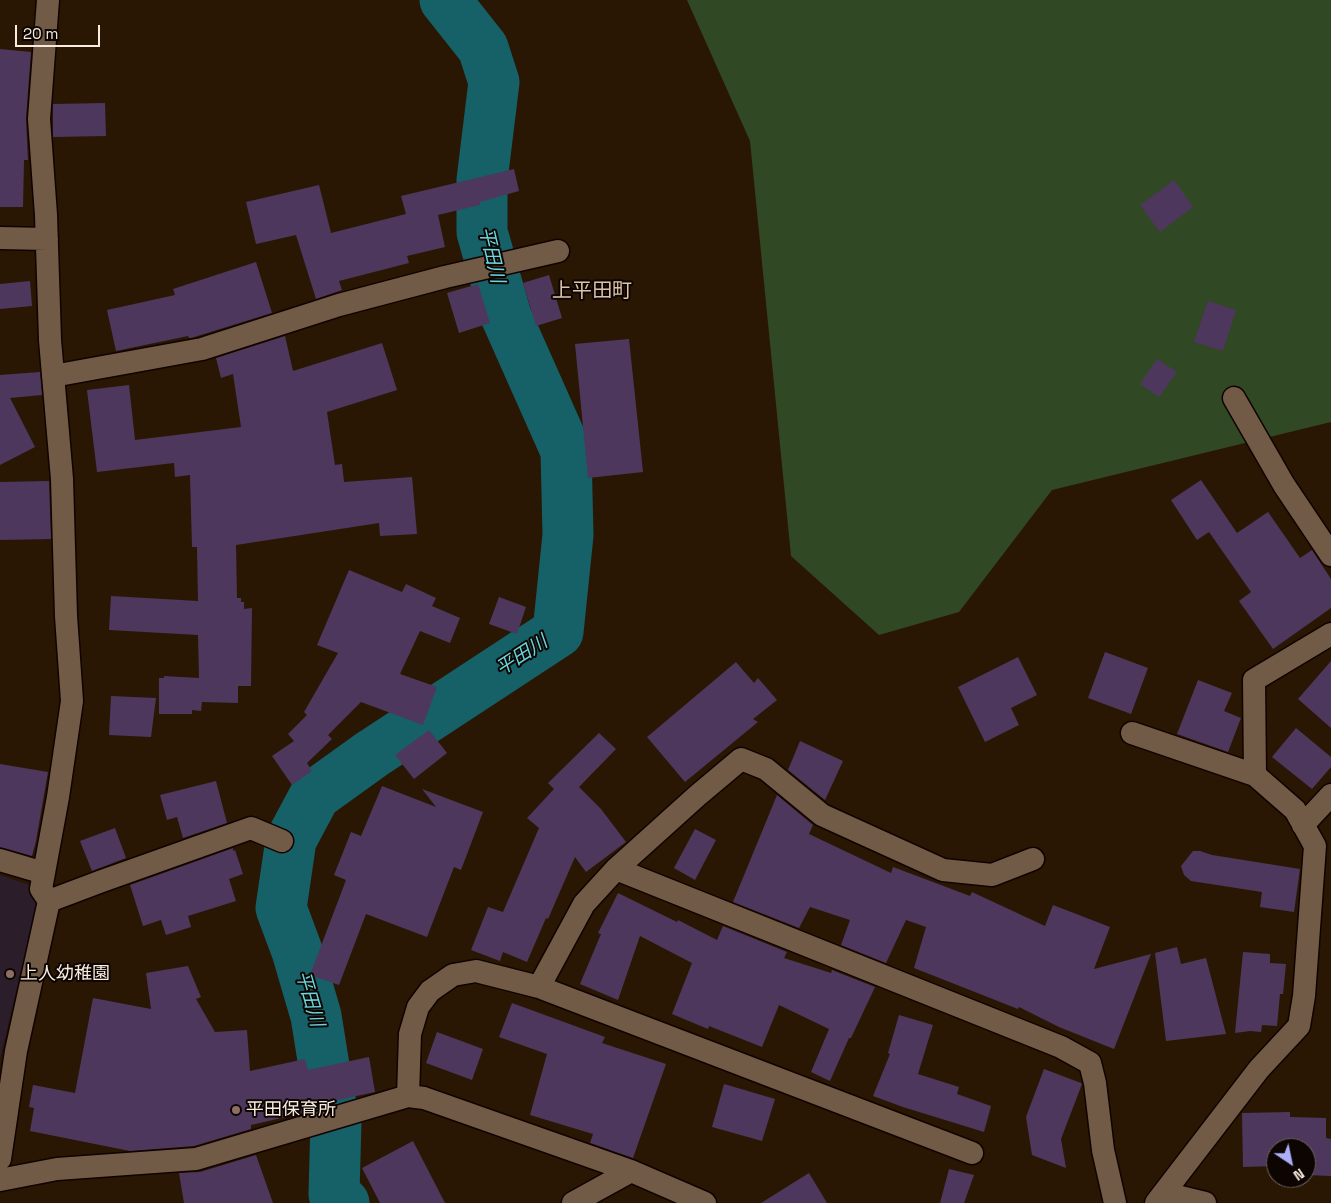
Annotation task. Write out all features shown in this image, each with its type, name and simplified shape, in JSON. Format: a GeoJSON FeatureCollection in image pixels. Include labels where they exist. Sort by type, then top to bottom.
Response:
{"type":"FeatureCollection","features":[{"type":"Feature","properties":{"kind":"street"},"geometry":{"type":"LineString","coordinates":[[0,1159],[16,1051],[50,901],[41,888],[58,796],[72,701],[66,616],[62,479],[50,340],[47,240],[39,119],[48,0]]}},
{"type":"Feature","properties":{"kind":"street"},"geometry":{"type":"LineString","coordinates":[[0,238],[47,240]]}},
{"type":"Feature","properties":{"kind":"street"},"geometry":{"type":"LineString","coordinates":[[53,376],[202,349],[340,305],[445,276],[558,251]]}},
{"type":"Feature","properties":{"kind":"street"},"geometry":{"type":"LineString","coordinates":[[1234,398],[1284,485],[1331,555]]}},
{"type":"Feature","properties":{"kind":"street"},"geometry":{"type":"LineString","coordinates":[[1255,774],[1254,680],[1331,634]]}},
{"type":"Feature","properties":{"kind":"street"},"geometry":{"type":"LineString","coordinates":[[1132,733],[1255,774],[1295,810],[1315,846],[1304,996],[1299,1026],[1259,1069],[1160,1198]]}},
{"type":"Feature","properties":{"kind":"street"},"geometry":{"type":"LineString","coordinates":[[539,987],[584,904],[616,869],[741,759],[766,769],[822,815],[944,870],[992,875],[1033,858]]}},
{"type":"Feature","properties":{"kind":"street"},"geometry":{"type":"LineString","coordinates":[[1303,825],[1331,795]]}},
{"type":"Feature","properties":{"kind":"street"},"geometry":{"type":"LineString","coordinates":[[50,901],[251,828],[282,841]]}},
{"type":"Feature","properties":{"kind":"street"},"geometry":{"type":"LineString","coordinates":[[0,860],[44,873]]}},
{"type":"Feature","properties":{"kind":"street"},"geometry":{"type":"LineString","coordinates":[[616,869],[1061,1047],[1090,1063],[1095,1082],[1103,1150],[1115,1203]]}},
{"type":"Feature","properties":{"kind":"street"},"geometry":{"type":"LineString","coordinates":[[408,1096],[410,1034],[418,1007],[430,991],[453,975],[476,971],[539,987],[972,1153]]}},
{"type":"Feature","properties":{"kind":"street"},"geometry":{"type":"LineString","coordinates":[[0,1180],[57,1168],[196,1159],[408,1096],[424,1098],[631,1171],[705,1203]]}},
{"type":"Feature","properties":{"kind":"street"},"geometry":{"type":"LineString","coordinates":[[573,1203],[631,1171]]}},
{"type":"Feature","properties":{"kind":"street"},"geometry":{"type":"LineString","coordinates":[[1160,1198],[1205,1203]]}},
{"type":"Feature","properties":{"kind":"shaded area","name":"上人幼稚園"},"geometry":{"type":"Polygon","coordinates":[[[0,875],[41,889],[0,1059],[0,875]]]}},
{"type":"Feature","properties":{"kind":"green space"},"geometry":{"type":"Polygon","coordinates":[[[687,0],[1331,0],[1331,422],[1052,490],[959,612],[879,635],[791,556],[750,141],[687,0]]]}},
{"type":"Feature","properties":{"kind":"building"},"geometry":{"type":"Polygon","coordinates":[[[0,49],[31,52],[26,118],[28,160],[24,160],[23,207],[0,207],[0,49]]]}},
{"type":"Feature","properties":{"kind":"building"},"geometry":{"type":"Polygon","coordinates":[[[105,103],[106,136],[53,137],[53,104],[105,103]]]}},
{"type":"Feature","properties":{"kind":"building"},"geometry":{"type":"Polygon","coordinates":[[[514,169],[519,191],[480,202],[480,205],[438,215],[445,247],[407,256],[409,263],[339,281],[342,290],[316,299],[296,235],[256,244],[246,202],[319,185],[331,233],[406,214],[401,196],[514,169]]]}},
{"type":"Feature","properties":{"kind":"building"},"geometry":{"type":"Polygon","coordinates":[[[1174,180],[1193,207],[1160,232],[1140,205],[1174,180]]]}},
{"type":"Feature","properties":{"kind":"building"},"geometry":{"type":"Polygon","coordinates":[[[256,262],[272,313],[191,338],[188,336],[116,351],[107,310],[175,295],[173,289],[256,262]]]}},
{"type":"Feature","properties":{"kind":"building"},"geometry":{"type":"Polygon","coordinates":[[[549,275],[562,318],[536,326],[523,283],[549,275]]]}},
{"type":"Feature","properties":{"kind":"building"},"geometry":{"type":"Polygon","coordinates":[[[30,281],[32,306],[0,309],[0,284],[30,281]]]}},
{"type":"Feature","properties":{"kind":"building"},"geometry":{"type":"Polygon","coordinates":[[[478,284],[490,323],[459,333],[447,293],[478,284]]]}},
{"type":"Feature","properties":{"kind":"building"},"geometry":{"type":"Polygon","coordinates":[[[1208,301],[1236,310],[1223,351],[1194,342],[1208,301]]]}},
{"type":"Feature","properties":{"kind":"building"},"geometry":{"type":"Polygon","coordinates":[[[285,336],[293,371],[382,343],[397,390],[327,412],[335,465],[342,464],[344,482],[412,477],[417,534],[380,536],[379,523],[236,545],[237,598],[241,598],[241,602],[244,602],[244,609],[252,608],[251,686],[238,686],[238,703],[202,702],[201,711],[192,710],[192,714],[159,714],[159,678],[164,678],[164,676],[199,678],[198,635],[109,630],[111,596],[198,601],[197,547],[192,547],[190,475],[175,477],[174,463],[97,472],[87,390],[129,385],[135,440],[241,427],[233,374],[221,378],[216,358],[285,336]]]}},
{"type":"Feature","properties":{"kind":"building"},"geometry":{"type":"Polygon","coordinates":[[[629,339],[643,472],[588,478],[575,344],[629,339]]]}},
{"type":"Feature","properties":{"kind":"building"},"geometry":{"type":"Polygon","coordinates":[[[1157,359],[1177,372],[1159,397],[1140,384],[1157,359]]]}},
{"type":"Feature","properties":{"kind":"building"},"geometry":{"type":"Polygon","coordinates":[[[40,372],[42,395],[10,398],[35,447],[0,465],[0,375],[40,372]]]}},
{"type":"Feature","properties":{"kind":"building"},"geometry":{"type":"Polygon","coordinates":[[[1201,480],[1237,533],[1268,512],[1300,558],[1312,550],[1331,579],[1331,608],[1273,649],[1239,601],[1251,592],[1209,532],[1197,540],[1171,500],[1201,480]]]}},
{"type":"Feature","properties":{"kind":"building"},"geometry":{"type":"Polygon","coordinates":[[[49,481],[51,539],[0,540],[0,482],[49,481]]]}},
{"type":"Feature","properties":{"kind":"building"},"geometry":{"type":"Polygon","coordinates":[[[349,570],[402,592],[406,584],[436,598],[432,606],[460,618],[450,643],[420,631],[400,674],[437,687],[423,725],[361,702],[328,735],[332,739],[307,763],[312,771],[292,785],[272,756],[294,741],[288,734],[307,715],[304,712],[338,653],[317,645],[349,570]]]}},
{"type":"Feature","properties":{"kind":"building"},"geometry":{"type":"Polygon","coordinates":[[[499,597],[526,607],[517,634],[489,624],[499,597]]]}},
{"type":"Feature","properties":{"kind":"building"},"geometry":{"type":"Polygon","coordinates":[[[1105,652],[1148,668],[1131,714],[1088,698],[1105,652]]]}},
{"type":"Feature","properties":{"kind":"building"},"geometry":{"type":"Polygon","coordinates":[[[1018,657],[1037,695],[1011,708],[1019,725],[985,742],[958,687],[1018,657]]]}},
{"type":"Feature","properties":{"kind":"building"},"geometry":{"type":"Polygon","coordinates":[[[1331,661],[1331,728],[1298,699],[1331,661]]]}},
{"type":"Feature","properties":{"kind":"building"},"geometry":{"type":"Polygon","coordinates":[[[736,662],[754,683],[758,678],[777,700],[753,719],[758,722],[685,782],[647,737],[736,662]]]}},
{"type":"Feature","properties":{"kind":"building"},"geometry":{"type":"Polygon","coordinates":[[[1198,680],[1232,693],[1224,711],[1241,718],[1228,752],[1177,734],[1198,680]]]}},
{"type":"Feature","properties":{"kind":"building"},"geometry":{"type":"Polygon","coordinates":[[[111,696],[156,698],[151,737],[109,735],[111,696]]]}},
{"type":"Feature","properties":{"kind":"building"},"geometry":{"type":"Polygon","coordinates":[[[1296,728],[1331,757],[1331,767],[1312,789],[1272,757],[1296,728]]]}},
{"type":"Feature","properties":{"kind":"building"},"geometry":{"type":"Polygon","coordinates":[[[429,730],[447,753],[414,779],[395,755],[429,730]]]}},
{"type":"Feature","properties":{"kind":"building"},"geometry":{"type":"Polygon","coordinates":[[[599,733],[616,749],[579,787],[601,809],[626,842],[586,872],[575,857],[527,962],[503,952],[500,961],[471,950],[488,907],[503,912],[539,828],[527,818],[554,789],[548,783],[599,733]]]}},
{"type":"Feature","properties":{"kind":"building"},"geometry":{"type":"Polygon","coordinates":[[[800,741],[843,761],[825,800],[788,770],[800,741]]]}},
{"type":"Feature","properties":{"kind":"building"},"geometry":{"type":"Polygon","coordinates":[[[0,764],[48,772],[32,856],[0,847],[0,764]]]}},
{"type":"Feature","properties":{"kind":"building"},"geometry":{"type":"Polygon","coordinates":[[[216,781],[227,823],[183,838],[177,817],[167,820],[160,795],[216,781]]]}},
{"type":"Feature","properties":{"kind":"building"},"geometry":{"type":"Polygon","coordinates":[[[382,786],[436,807],[422,789],[483,812],[461,870],[454,867],[427,937],[366,914],[339,985],[310,975],[346,880],[334,875],[351,832],[361,836],[382,786]]]}},
{"type":"Feature","properties":{"kind":"building"},"geometry":{"type":"Polygon","coordinates":[[[777,795],[813,825],[809,834],[891,873],[893,867],[970,896],[972,892],[1045,926],[1053,905],[1110,927],[1094,969],[1151,954],[1114,1049],[1059,1027],[1019,1007],[1018,1009],[914,968],[926,927],[906,920],[886,963],[841,945],[850,920],[810,907],[799,928],[733,902],[777,795]]]}},
{"type":"Feature","properties":{"kind":"building"},"geometry":{"type":"Polygon","coordinates":[[[115,828],[126,858],[92,871],[80,841],[115,828]]]}},
{"type":"Feature","properties":{"kind":"building"},"geometry":{"type":"Polygon","coordinates":[[[695,829],[716,840],[695,880],[674,868],[695,829]]]}},
{"type":"Feature","properties":{"kind":"building"},"geometry":{"type":"Polygon","coordinates":[[[233,848],[243,874],[229,879],[236,901],[188,916],[191,927],[166,935],[161,920],[143,926],[130,885],[233,848]]]}},
{"type":"Feature","properties":{"kind":"building"},"geometry":{"type":"Polygon","coordinates":[[[1193,851],[1300,869],[1294,912],[1260,907],[1262,892],[1191,881],[1184,875],[1181,866],[1193,851]]]}},
{"type":"Feature","properties":{"kind":"building"},"geometry":{"type":"Polygon","coordinates":[[[618,893],[717,940],[723,926],[787,952],[784,958],[831,973],[832,970],[875,987],[830,1081],[811,1072],[829,1029],[779,1005],[762,1047],[709,1026],[708,1029],[672,1014],[692,963],[640,936],[618,1000],[580,984],[601,934],[598,933],[618,893]]]}},
{"type":"Feature","properties":{"kind":"building"},"geometry":{"type":"Polygon","coordinates":[[[1177,947],[1181,964],[1206,958],[1226,1034],[1166,1041],[1155,953],[1177,947]]]}},
{"type":"Feature","properties":{"kind":"building"},"geometry":{"type":"Polygon","coordinates":[[[1243,952],[1270,954],[1270,963],[1286,964],[1283,994],[1280,994],[1277,1026],[1262,1025],[1261,1032],[1235,1033],[1243,952]]]}},
{"type":"Feature","properties":{"kind":"building"},"geometry":{"type":"Polygon","coordinates":[[[188,966],[201,997],[196,999],[215,1032],[247,1030],[250,1071],[305,1059],[308,1070],[369,1057],[375,1092],[315,1105],[316,1110],[251,1125],[251,1129],[194,1146],[130,1151],[30,1131],[34,1108],[29,1107],[33,1085],[75,1093],[93,998],[151,1009],[146,973],[188,966]]]}},
{"type":"Feature","properties":{"kind":"building"},"geometry":{"type":"Polygon","coordinates":[[[512,1003],[605,1037],[602,1043],[666,1064],[633,1158],[590,1143],[593,1134],[530,1115],[547,1054],[499,1037],[512,1003]]]}},
{"type":"Feature","properties":{"kind":"building"},"geometry":{"type":"Polygon","coordinates":[[[899,1015],[933,1025],[918,1074],[959,1087],[957,1094],[991,1106],[984,1132],[873,1096],[890,1054],[888,1053],[899,1015]]]}},
{"type":"Feature","properties":{"kind":"building"},"geometry":{"type":"Polygon","coordinates":[[[437,1032],[483,1049],[472,1080],[426,1063],[437,1032]]]}},
{"type":"Feature","properties":{"kind":"building"},"geometry":{"type":"Polygon","coordinates":[[[1044,1069],[1082,1084],[1061,1139],[1066,1168],[1032,1155],[1026,1117],[1044,1069]]]}},
{"type":"Feature","properties":{"kind":"building"},"geometry":{"type":"Polygon","coordinates":[[[724,1084],[775,1099],[762,1141],[712,1127],[724,1084]]]}},
{"type":"Feature","properties":{"kind":"building"},"geometry":{"type":"Polygon","coordinates":[[[1290,1112],[1290,1117],[1326,1118],[1326,1138],[1331,1139],[1331,1176],[1316,1175],[1316,1138],[1266,1138],[1266,1166],[1243,1167],[1242,1113],[1290,1112]]]}},
{"type":"Feature","properties":{"kind":"building"},"geometry":{"type":"Polygon","coordinates":[[[413,1141],[445,1203],[380,1203],[362,1168],[413,1141]]]}},
{"type":"Feature","properties":{"kind":"building"},"geometry":{"type":"Polygon","coordinates":[[[256,1155],[273,1203],[184,1203],[179,1173],[200,1172],[256,1155]]]}},
{"type":"Feature","properties":{"kind":"building"},"geometry":{"type":"Polygon","coordinates":[[[949,1169],[974,1175],[964,1203],[940,1203],[949,1169]]]}},
{"type":"Feature","properties":{"kind":"building"},"geometry":{"type":"Polygon","coordinates":[[[809,1173],[827,1203],[761,1203],[809,1173]]]}},
{"type":"Feature","properties":{"kind":"waterway","name":"平田川"},"geometry":{"type":"LineString","coordinates":[[344,1203],[334,1194],[336,1121],[329,1097],[316,1016],[297,951],[281,908],[291,840],[315,795],[372,754],[558,632],[568,535],[566,451],[506,316],[482,232],[482,180],[494,82],[483,48],[445,0]]}},
{"type":"Feature","properties":{"kind":"place","name":"上人幼稚園"},"geometry":{"type":"Point","coordinates":[10,974]}},
{"type":"Feature","properties":{"kind":"place","name":"平田保育所"},"geometry":{"type":"Point","coordinates":[236,1110]}},
{"type":"Feature","properties":{"kind":"district","name":"上平田町"},"geometry":{"type":"Point","coordinates":[592,292]}}]}
